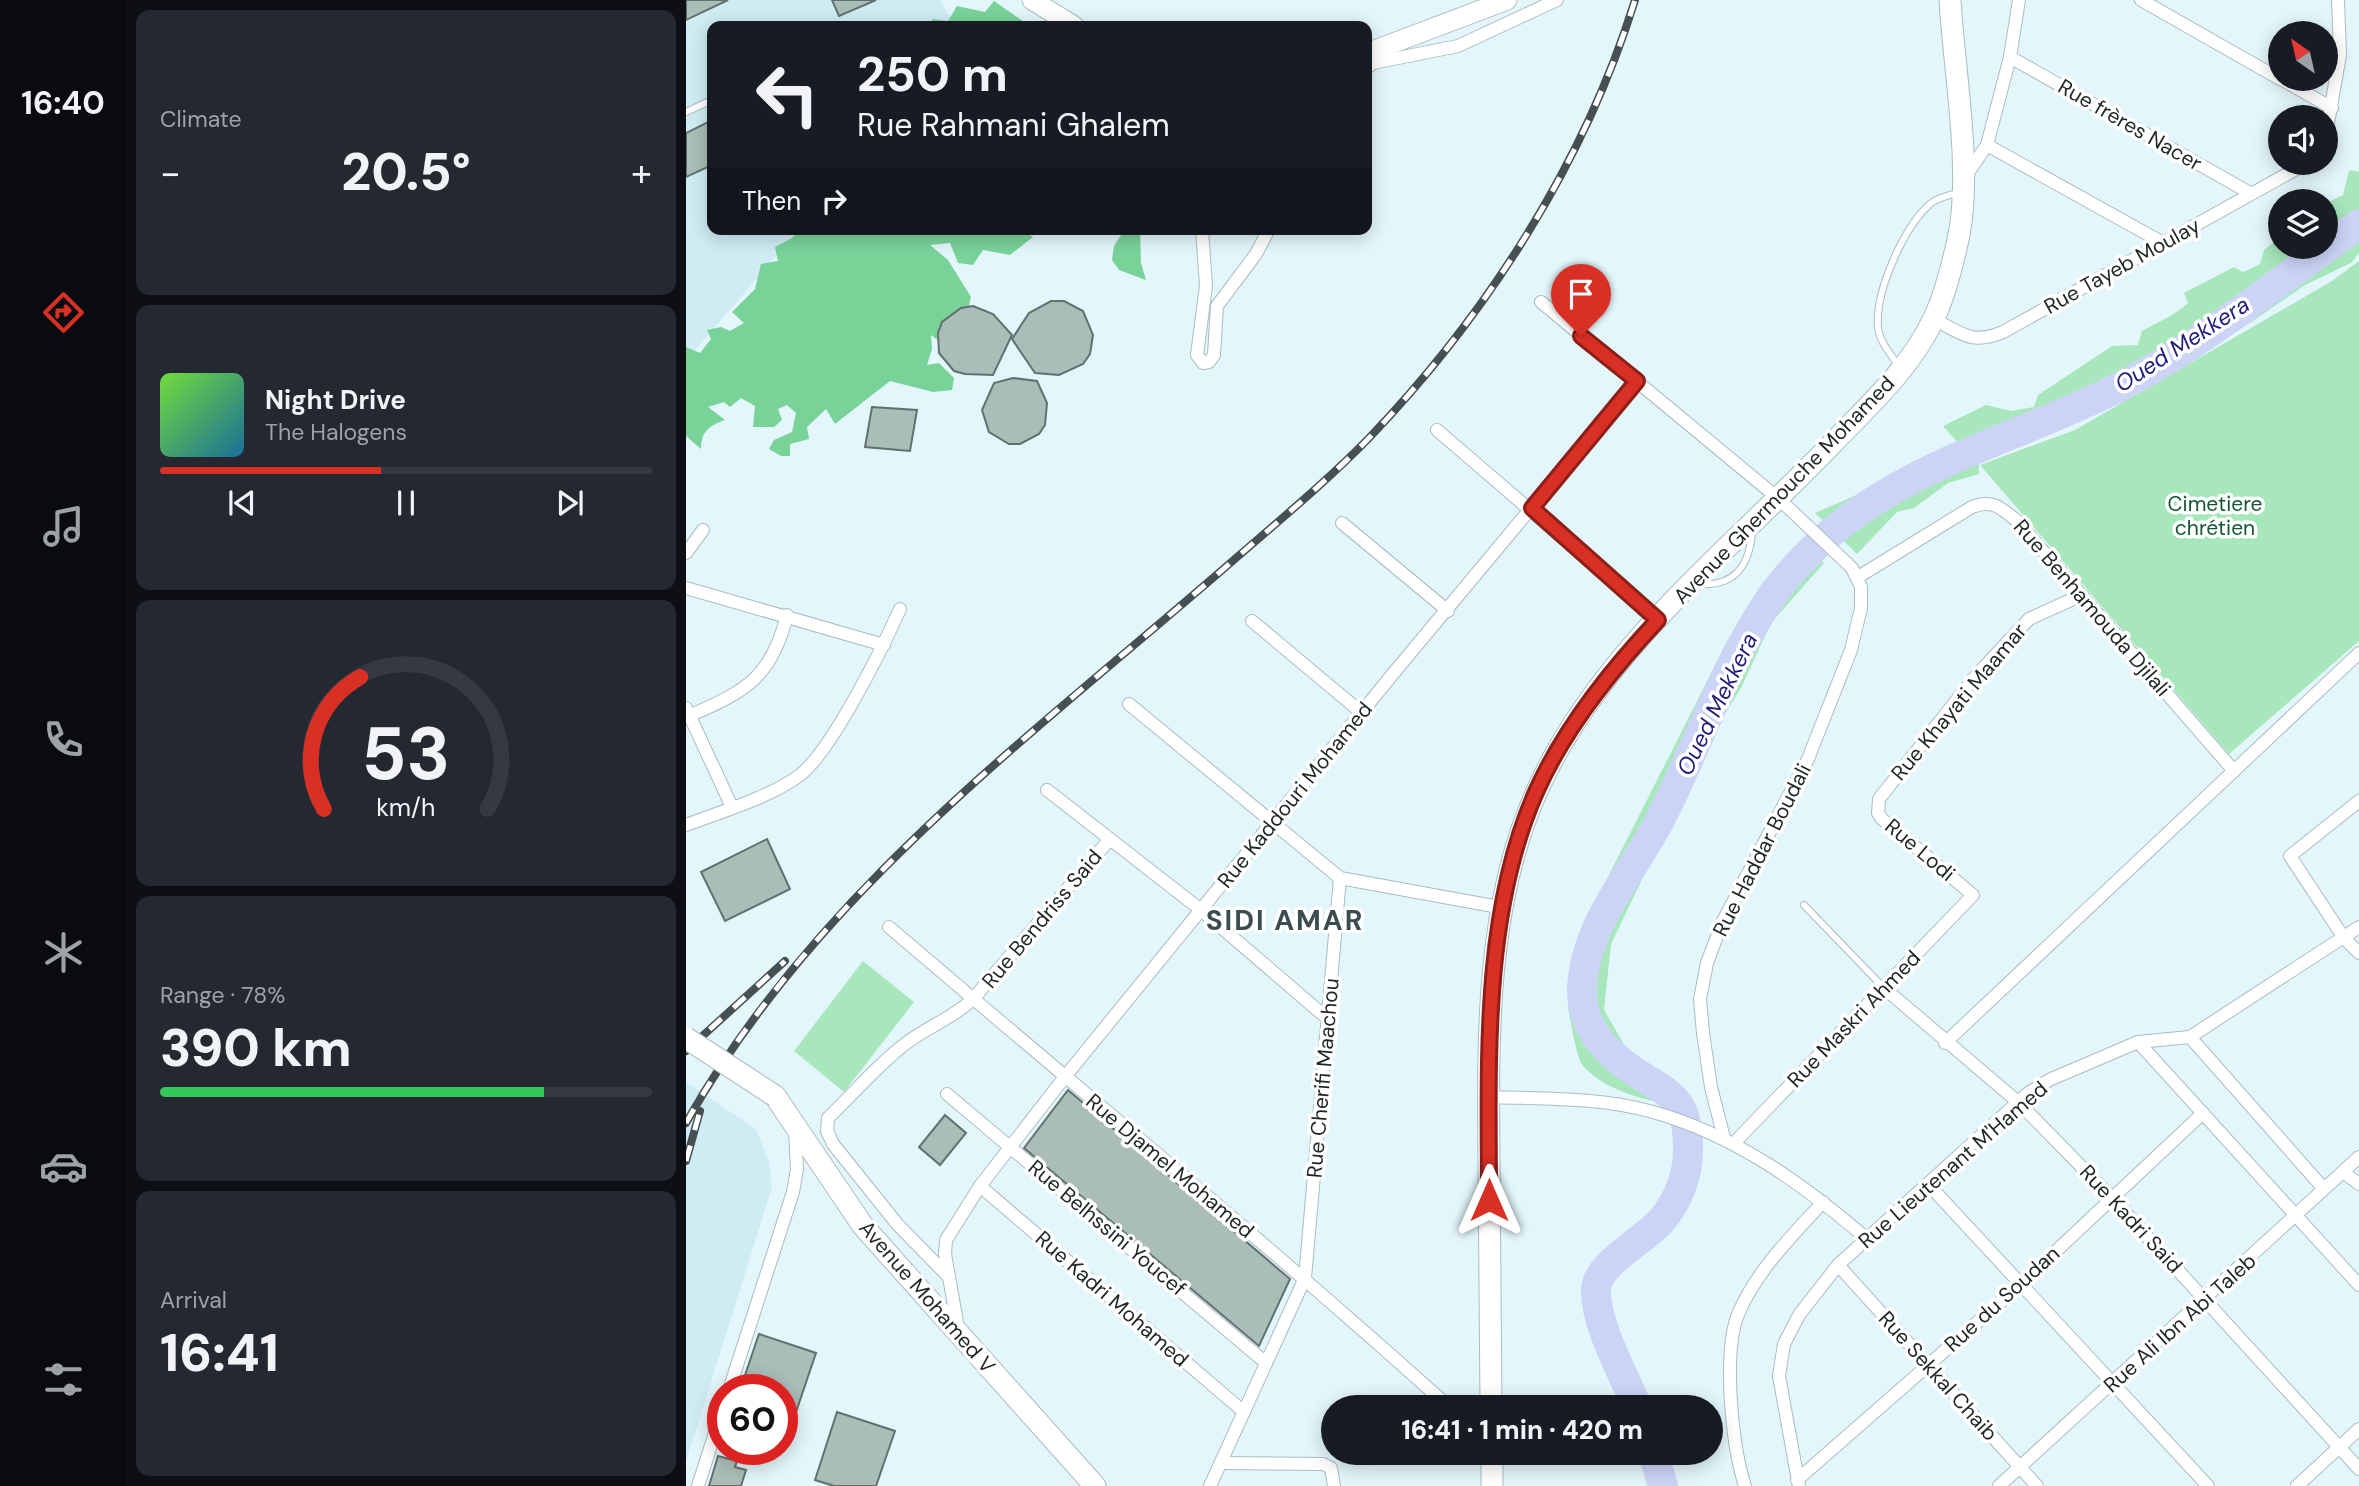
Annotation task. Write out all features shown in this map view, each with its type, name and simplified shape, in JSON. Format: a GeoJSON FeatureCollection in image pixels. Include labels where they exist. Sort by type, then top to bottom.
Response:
{"type":"FeatureCollection","features":[{"type":"Feature","properties":{"kind":"main road","name":"Avenue Ghermouche Mohamed"},"geometry":{"type":"LineString","coordinates":[[1491,1395],[1490,1011],[1504,908],[1514,858],[1536,793],[1559,749],[1590,702],[1692,583],[1779,499],[1901,370],[1934,319],[1947,285],[1960,232],[1963,186],[1950,0]]}},
{"type":"Feature","properties":{"kind":"main road","name":"Avenue Mohamed V"},"geometry":{"type":"LineString","coordinates":[[686,1038],[775,1096],[863,1226],[960,1338],[1095,1486]]}},
{"type":"Feature","properties":{"kind":"main road"},"geometry":{"type":"LineString","coordinates":[[1492,1465],[1492,1486]]}},
{"type":"Feature","properties":{"kind":"street"},"geometry":{"type":"LineString","coordinates":[[1032,0],[1066,21]]}},
{"type":"Feature","properties":{"kind":"street"},"geometry":{"type":"LineString","coordinates":[[1372,51],[1507,0]]}},
{"type":"Feature","properties":{"kind":"street"},"geometry":{"type":"LineString","coordinates":[[1372,64],[1458,46],[1557,0]]}},
{"type":"Feature","properties":{"kind":"street"},"geometry":{"type":"LineString","coordinates":[[1963,186],[1987,145],[2010,57],[2019,0]]}},
{"type":"Feature","properties":{"kind":"street"},"geometry":{"type":"LineString","coordinates":[[2141,0],[2268,72]]}},
{"type":"Feature","properties":{"kind":"street"},"geometry":{"type":"LineString","coordinates":[[2332,105],[2340,55],[2338,0]]}},
{"type":"Feature","properties":{"kind":"street","name":"Rue frères Nacer"},"geometry":{"type":"LineString","coordinates":[[2010,57],[2250,193]]}},
{"type":"Feature","properties":{"kind":"street"},"geometry":{"type":"LineString","coordinates":[[2302,91],[2327,105]]}},
{"type":"Feature","properties":{"kind":"street"},"geometry":{"type":"LineString","coordinates":[[1987,145],[2165,244]]}},
{"type":"Feature","properties":{"kind":"street","name":"Rue Tayeb Moulay"},"geometry":{"type":"LineString","coordinates":[[1934,319],[1972,339],[1984,340],[2165,244],[2284,175]]}},
{"type":"Feature","properties":{"kind":"street"},"geometry":{"type":"LineString","coordinates":[[1202,235],[1206,286],[1197,355],[1200,362],[1206,363],[1214,355],[1217,306],[1224,293],[1256,254],[1266,235]]}},
{"type":"Feature","properties":{"kind":"street"},"geometry":{"type":"LineString","coordinates":[[1206,286],[1224,293]]}},
{"type":"Feature","properties":{"kind":"street"},"geometry":{"type":"LineString","coordinates":[[1541,302],[1779,499],[1855,572]]}},
{"type":"Feature","properties":{"kind":"street","name":"Rue Kaddouri Mohamed"},"geometry":{"type":"LineString","coordinates":[[960,1338],[949,1277],[946,1240],[980,1186],[1201,910],[1637,381]]}},
{"type":"Feature","properties":{"kind":"street"},"geometry":{"type":"LineString","coordinates":[[1437,430],[1532,508],[1658,620]]}},
{"type":"Feature","properties":{"kind":"street","name":"Rue Benhamouda Djilali"},"geometry":{"type":"LineString","coordinates":[[1855,572],[1986,502],[1997,505],[2017,521],[2234,771]]}},
{"type":"Feature","properties":{"kind":"street"},"geometry":{"type":"LineString","coordinates":[[1342,523],[1448,611]]}},
{"type":"Feature","properties":{"kind":"street"},"geometry":{"type":"LineString","coordinates":[[686,553],[703,530]]}},
{"type":"Feature","properties":{"kind":"street","name":"Rue Haddar Boudali"},"geometry":{"type":"LineString","coordinates":[[1729,1141],[1711,1087],[1703,1033],[1700,999],[1707,963],[1722,923],[1808,759],[1851,650],[1861,587],[1855,572]]}},
{"type":"Feature","properties":{"kind":"street"},"geometry":{"type":"LineString","coordinates":[[686,588],[884,645]]}},
{"type":"Feature","properties":{"kind":"street","name":"Rue Khayati Maamar"},"geometry":{"type":"LineString","coordinates":[[1879,799],[1974,678],[2029,619],[2082,595]]}},
{"type":"Feature","properties":{"kind":"street"},"geometry":{"type":"LineString","coordinates":[[686,825],[733,807],[800,775],[830,738],[884,645],[900,609]]}},
{"type":"Feature","properties":{"kind":"street"},"geometry":{"type":"LineString","coordinates":[[733,807],[689,711],[731,696],[764,670],[779,647],[787,615]]}},
{"type":"Feature","properties":{"kind":"street"},"geometry":{"type":"LineString","coordinates":[[1252,621],[1362,713]]}},
{"type":"Feature","properties":{"kind":"street"},"geometry":{"type":"LineString","coordinates":[[1945,1043],[2359,653]]}},
{"type":"Feature","properties":{"kind":"street"},"geometry":{"type":"LineString","coordinates":[[1129,704],[1340,878],[1504,908]]}},
{"type":"Feature","properties":{"kind":"street"},"geometry":{"type":"LineString","coordinates":[[1047,790],[1201,910],[1328,1019]]}},
{"type":"Feature","properties":{"kind":"street","name":"Rue Lodi"},"geometry":{"type":"LineString","coordinates":[[1879,799],[1878,813],[1882,818],[1973,895]]}},
{"type":"Feature","properties":{"kind":"street"},"geometry":{"type":"LineString","coordinates":[[2359,801],[2290,856],[2344,938],[2359,953]]}},
{"type":"Feature","properties":{"kind":"street","name":"Rue Bendriss Said"},"geometry":{"type":"LineString","coordinates":[[949,1277],[898,1225],[833,1144],[827,1131],[828,1118],[899,1048],[927,1028],[962,1010],[1110,839]]}},
{"type":"Feature","properties":{"kind":"street","name":"Rue Cherifi Maachou"},"geometry":{"type":"LineString","coordinates":[[1210,1486],[1305,1278],[1340,878]]}},
{"type":"Feature","properties":{"kind":"street","name":"Rue Maskri Ahmed"},"geometry":{"type":"LineString","coordinates":[[1729,1141],[1884,988],[1973,895]]}},
{"type":"Feature","properties":{"kind":"street","name":"Rue Djamel Mohamed"},"geometry":{"type":"LineString","coordinates":[[888,927],[1064,1078],[1305,1278],[1436,1395]]}},
{"type":"Feature","properties":{"kind":"street"},"geometry":{"type":"LineString","coordinates":[[2324,1189],[2190,1037],[2359,927]]}},
{"type":"Feature","properties":{"kind":"street","name":"Rue Kadri Said"},"geometry":{"type":"LineString","coordinates":[[1884,988],[1945,1043],[2018,1102],[2113,1199],[2359,1469]]}},
{"type":"Feature","properties":{"kind":"street","name":"Rue Lieutenant M'Hamed"},"geometry":{"type":"LineString","coordinates":[[1798,1483],[1780,1376],[1784,1344],[1799,1315],[1838,1265],[2018,1102],[2049,1080],[2138,1042],[2190,1037]]}},
{"type":"Feature","properties":{"kind":"street"},"geometry":{"type":"LineString","coordinates":[[2138,1042],[2359,1285]]}},
{"type":"Feature","properties":{"kind":"street","name":"Rue Belhssini Youcef"},"geometry":{"type":"LineString","coordinates":[[947,1094],[1266,1363]]}},
{"type":"Feature","properties":{"kind":"street"},"geometry":{"type":"LineString","coordinates":[[1489,1097],[1596,1102],[1652,1111],[1707,1131],[1729,1141],[1823,1202],[1867,1239]]}},
{"type":"Feature","properties":{"kind":"street","name":"Rue du Soudan"},"geometry":{"type":"LineString","coordinates":[[1798,1483],[2021,1284],[2203,1114]]}},
{"type":"Feature","properties":{"kind":"street"},"geometry":{"type":"LineString","coordinates":[[734,1374],[793,1192],[797,1170],[795,1125]]}},
{"type":"Feature","properties":{"kind":"street","name":"Rue Ali Ibn Abi Taleb"},"geometry":{"type":"LineString","coordinates":[[2000,1486],[2359,1157]]}},
{"type":"Feature","properties":{"kind":"street"},"geometry":{"type":"LineString","coordinates":[[2343,1172],[2359,1184]]}},
{"type":"Feature","properties":{"kind":"street"},"geometry":{"type":"LineString","coordinates":[[1928,1184],[2208,1486]]}},
{"type":"Feature","properties":{"kind":"street","name":"Rue Kadri Mohamed"},"geometry":{"type":"LineString","coordinates":[[980,1186],[1244,1412]]}},
{"type":"Feature","properties":{"kind":"street"},"geometry":{"type":"LineString","coordinates":[[1745,1486],[1732,1418],[1731,1358],[1738,1314],[1763,1269],[1823,1202]]}},
{"type":"Feature","properties":{"kind":"street","name":"Rue Sekkal Chaib"},"geometry":{"type":"LineString","coordinates":[[1838,1265],[2037,1486]]}},
{"type":"Feature","properties":{"kind":"street"},"geometry":{"type":"LineString","coordinates":[[2297,1486],[2359,1429]]}},
{"type":"Feature","properties":{"kind":"street"},"geometry":{"type":"LineString","coordinates":[[698,1486],[707,1458]]}},
{"type":"Feature","properties":{"kind":"street"},"geometry":{"type":"LineString","coordinates":[[1221,1463],[1323,1464],[1331,1468],[1334,1486]]}},
{"type":"Feature","properties":{"kind":"lane"},"geometry":{"type":"LineString","coordinates":[[686,112],[707,102]]}},
{"type":"Feature","properties":{"kind":"lane"},"geometry":{"type":"LineString","coordinates":[[1901,370],[1881,339],[1878,319],[1882,296],[1904,236],[1918,216],[1933,201],[1963,186]]}},
{"type":"Feature","properties":{"kind":"lane"},"geometry":{"type":"LineString","coordinates":[[1804,905],[1884,988]]}},
{"type":"Feature","properties":{"kind":"shaded area"},"geometry":{"type":"Polygon","coordinates":[[[686,0],[940,0],[952,21],[707,21],[707,235],[794,235],[686,361],[686,0]]]}},
{"type":"Feature","properties":{"kind":"shaded area"},"geometry":{"type":"Polygon","coordinates":[[[686,1082],[756,1129],[769,1162],[772,1187],[714,1374],[707,1374],[707,1395],[686,1462],[686,1082]]]}},
{"type":"Feature","properties":{"kind":"green space"},"geometry":{"type":"Polygon","coordinates":[[[994,1],[1023,21],[948,21],[957,6],[985,12],[994,1]]]}},
{"type":"Feature","properties":{"kind":"green space"},"geometry":{"type":"Polygon","coordinates":[[[2349,170],[2359,172],[2359,253],[2351,263],[2305,285],[2253,321],[2144,388],[2063,429],[1979,463],[1979,474],[1948,483],[1914,508],[1897,512],[1857,554],[1815,513],[1961,446],[1943,426],[1986,405],[2011,411],[2034,407],[2038,395],[2112,346],[2138,345],[2142,331],[2188,303],[2184,293],[2234,267],[2243,272],[2260,264],[2264,250],[2268,247],[2268,259],[2338,259],[2338,197],[2343,195],[2349,170]]]}},
{"type":"Feature","properties":{"kind":"green space"},"geometry":{"type":"Polygon","coordinates":[[[795,235],[1033,237],[1010,255],[983,250],[973,265],[958,263],[950,243],[930,245],[948,260],[971,297],[966,318],[944,345],[931,335],[932,349],[927,365],[939,363],[954,378],[952,390],[933,392],[890,381],[835,424],[826,409],[807,427],[809,439],[790,444],[790,456],[781,456],[769,449],[774,440],[792,432],[796,413],[787,405],[778,409],[782,420],[774,427],[753,427],[755,406],[741,398],[730,407],[724,402],[708,407],[725,420],[707,430],[702,438],[701,449],[686,436],[686,347],[700,353],[711,339],[707,330],[721,327],[730,331],[744,323],[732,312],[755,289],[761,264],[778,261],[775,247],[795,235]]]}},
{"type":"Feature","properties":{"kind":"green space"},"geometry":{"type":"Polygon","coordinates":[[[1121,235],[1140,235],[1141,263],[1146,280],[1119,270],[1112,260],[1114,246],[1121,235]]]}},
{"type":"Feature","properties":{"kind":"green space","name":"Cimetiere chrétien"},"geometry":{"type":"Polygon","coordinates":[[[2359,261],[2359,641],[2229,754],[1980,465],[2075,430],[2332,281],[2359,261]]]}},
{"type":"Feature","properties":{"kind":"green space"},"geometry":{"type":"Polygon","coordinates":[[[1800,543],[1805,550],[1798,559],[1815,554],[1824,563],[1771,623],[1741,688],[1711,736],[1611,944],[1604,1010],[1629,1053],[1688,1109],[1618,1090],[1593,1076],[1583,1066],[1568,1008],[1579,1001],[1570,997],[1573,959],[1579,934],[1728,640],[1761,585],[1800,543]],[[1794,562],[1762,596],[1765,609],[1752,618],[1721,674],[1709,710],[1667,777],[1663,806],[1649,845],[1624,862],[1614,894],[1599,904],[1594,925],[1594,943],[1607,928],[1603,903],[1621,896],[1628,864],[1651,849],[1664,821],[1671,782],[1692,741],[1717,706],[1725,669],[1742,641],[1769,611],[1766,595],[1779,593],[1796,573],[1794,562]]]}},
{"type":"Feature","properties":{"kind":"green space"},"geometry":{"type":"Polygon","coordinates":[[[863,961],[914,1002],[844,1092],[794,1051],[863,961]]]}},
{"type":"Feature","properties":{"kind":"building"},"geometry":{"type":"Polygon","coordinates":[[[686,0],[728,0],[686,20],[686,0]]]}},
{"type":"Feature","properties":{"kind":"building"},"geometry":{"type":"Polygon","coordinates":[[[832,0],[876,0],[839,16],[832,0]]]}},
{"type":"Feature","properties":{"kind":"building"},"geometry":{"type":"Polygon","coordinates":[[[707,122],[707,167],[686,177],[686,133],[707,122]]]}},
{"type":"Feature","properties":{"kind":"building"},"geometry":{"type":"Polygon","coordinates":[[[1051,301],[1064,301],[1083,311],[1093,335],[1090,354],[1083,364],[1059,375],[1035,373],[1012,339],[1029,313],[1051,301]]]}},
{"type":"Feature","properties":{"kind":"building"},"geometry":{"type":"Polygon","coordinates":[[[973,306],[993,314],[1012,335],[993,375],[954,371],[939,353],[938,333],[942,322],[961,308],[973,306]]]}},
{"type":"Feature","properties":{"kind":"building"},"geometry":{"type":"Polygon","coordinates":[[[1013,378],[1037,381],[1047,403],[1045,425],[1039,434],[1020,444],[1009,444],[989,432],[982,410],[994,383],[1013,378]]]}},
{"type":"Feature","properties":{"kind":"building"},"geometry":{"type":"Polygon","coordinates":[[[872,407],[917,410],[910,451],[865,447],[872,407]]]}},
{"type":"Feature","properties":{"kind":"building"},"geometry":{"type":"Polygon","coordinates":[[[767,839],[790,889],[725,921],[701,872],[767,839]]]}},
{"type":"Feature","properties":{"kind":"building"},"geometry":{"type":"Polygon","coordinates":[[[1068,1090],[1290,1279],[1259,1346],[1024,1148],[1068,1090]]]}},
{"type":"Feature","properties":{"kind":"building"},"geometry":{"type":"Polygon","coordinates":[[[945,1115],[966,1133],[940,1165],[919,1147],[945,1115]]]}},
{"type":"Feature","properties":{"kind":"building"},"geometry":{"type":"Polygon","coordinates":[[[759,1334],[816,1353],[798,1406],[798,1374],[745,1374],[759,1334]]]}},
{"type":"Feature","properties":{"kind":"building"},"geometry":{"type":"Polygon","coordinates":[[[837,1412],[895,1431],[876,1486],[834,1486],[815,1480],[837,1412]]]}},
{"type":"Feature","properties":{"kind":"building"},"geometry":{"type":"Polygon","coordinates":[[[715,1465],[736,1465],[746,1470],[741,1486],[709,1486],[715,1465]]]}},
{"type":"Feature","properties":{"kind":"waterway","name":"Oued Mekkera"},"geometry":{"type":"LineString","coordinates":[[1632,1395],[1600,1318],[1596,1290],[1598,1280],[1612,1262],[1662,1220],[1672,1205],[1686,1170],[1687,1131],[1684,1115],[1676,1101],[1611,1053],[1593,1032],[1583,1005],[1585,965],[1601,919],[1653,834],[1732,665],[1763,609],[1781,584],[1815,547],[1852,516],[1890,491],[1973,450],[2060,414],[2138,377],[2235,315],[2359,224]]}},
{"type":"Feature","properties":{"kind":"waterway","name":"Oued Mekkera"},"geometry":{"type":"LineString","coordinates":[[1657,1465],[1663,1486]]}},
{"type":"Feature","properties":{"kind":"railway"},"geometry":{"type":"LineString","coordinates":[[686,1123],[739,1039],[799,961],[865,887],[1010,751],[1320,485],[1369,438],[1412,391],[1491,289],[1560,178],[1589,120],[1635,0]]}},
{"type":"Feature","properties":{"kind":"railway"},"geometry":{"type":"LineString","coordinates":[[686,1051],[785,961]]}},
{"type":"Feature","properties":{"kind":"railway"},"geometry":{"type":"LineString","coordinates":[[686,1161],[700,1111]]}},
{"type":"Feature","properties":{"kind":"district","name":"SIDI AMAR"},"geometry":{"type":"Point","coordinates":[1285,920]}},
{"type":"Feature","properties":{"kind":"route"},"geometry":{"type":"LineString","coordinates":[[1489,1200],[1490,1011],[1503,910],[1514,858],[1536,793],[1559,749],[1590,702],[1658,620],[1532,508],[1637,381],[1581,336]]}}]}
